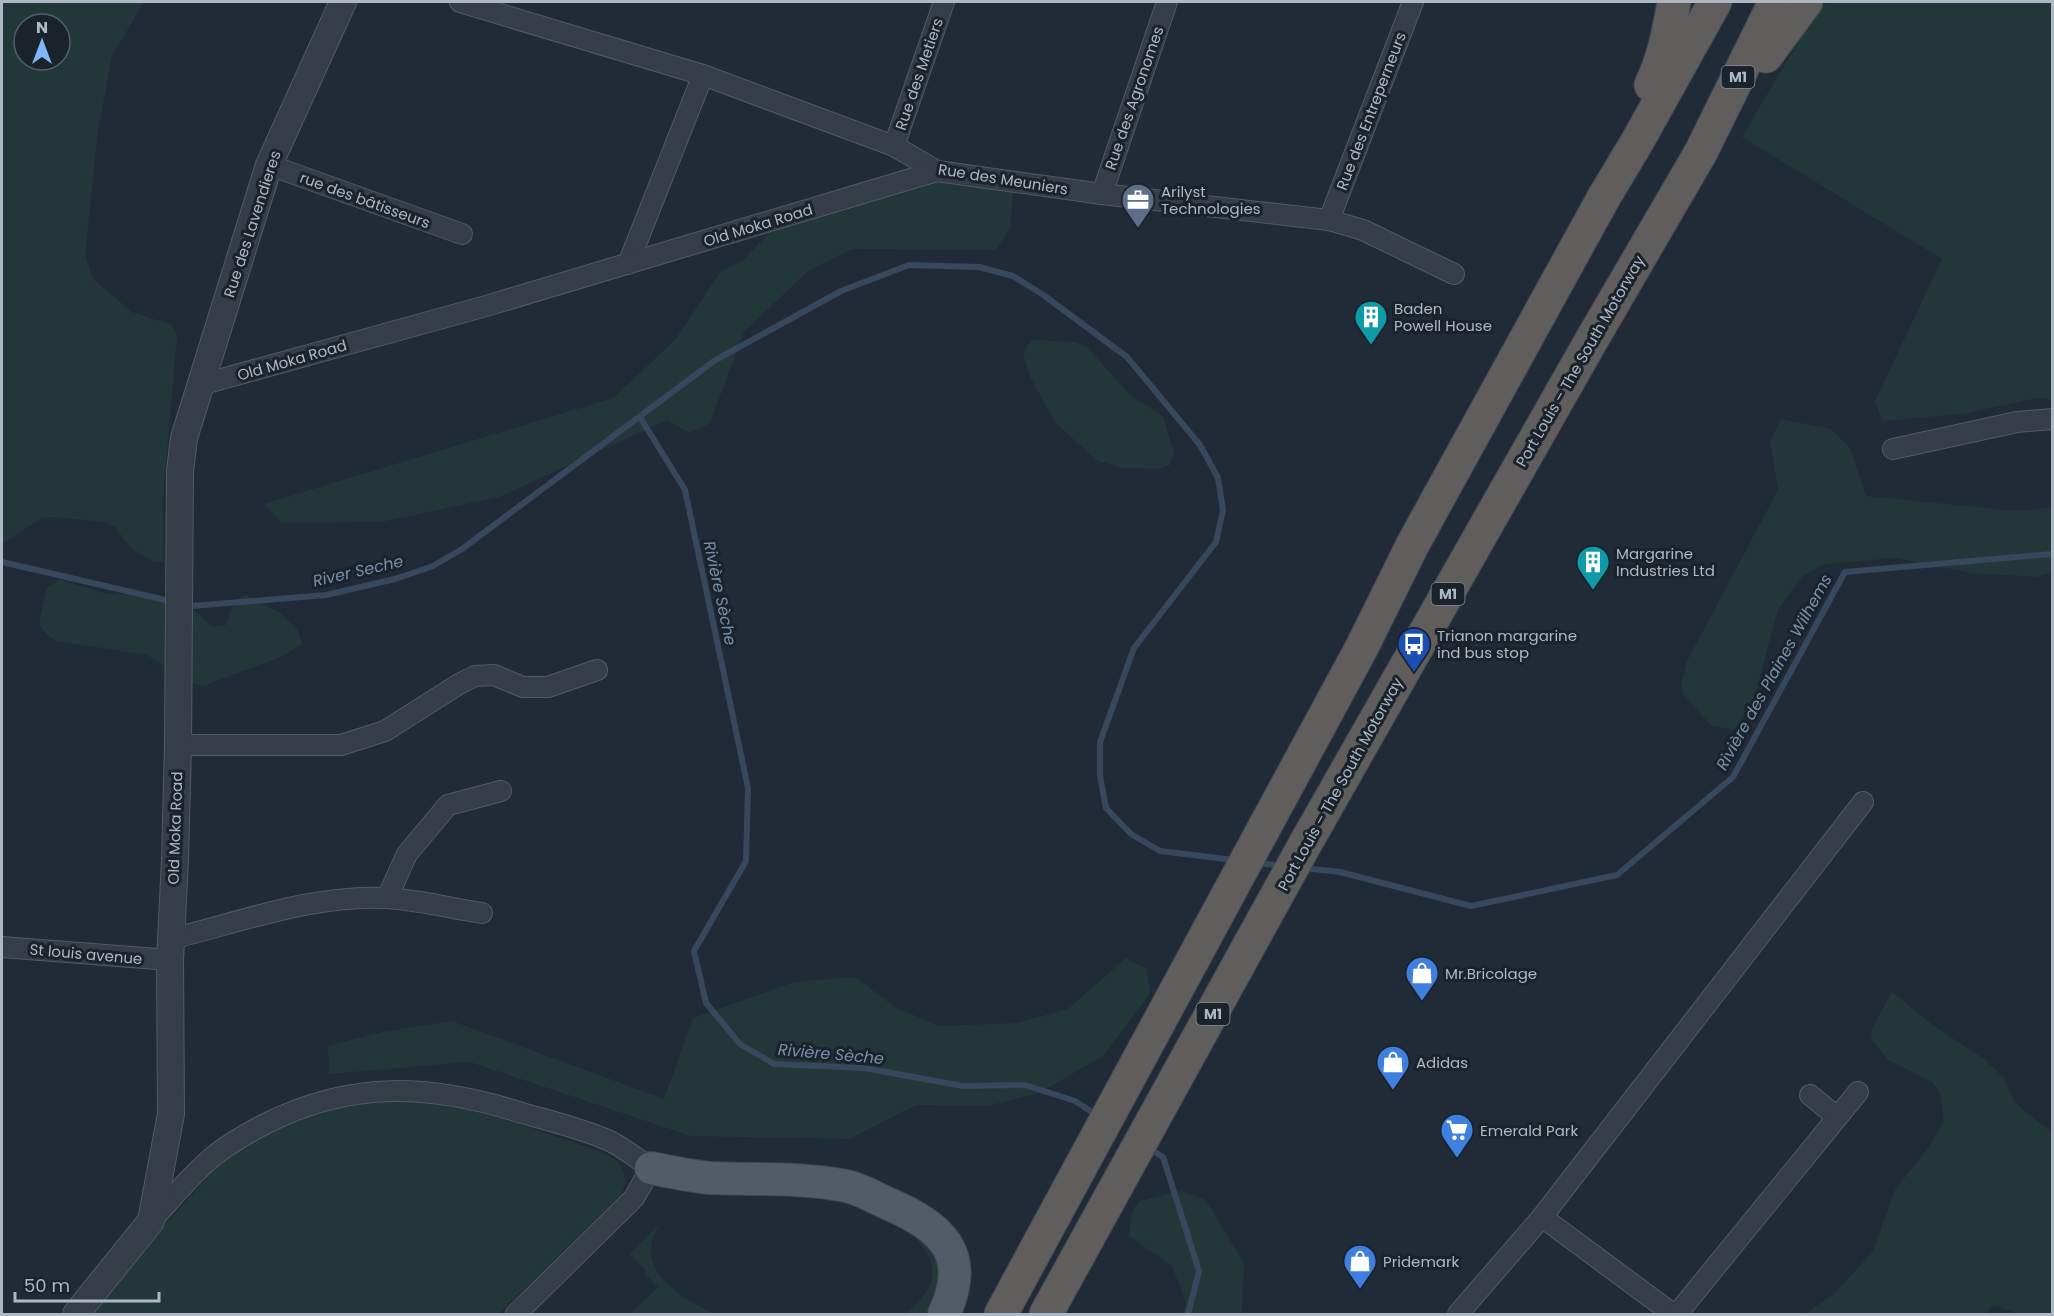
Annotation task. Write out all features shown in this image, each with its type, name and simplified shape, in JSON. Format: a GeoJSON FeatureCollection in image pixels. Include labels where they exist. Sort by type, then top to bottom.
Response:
{"type":"FeatureCollection","features":[{"type":"Feature","properties":{"kind":"highway"},"geometry":{"type":"LineString","coordinates":[[1604,196],[1618,151],[1660,67],[1674,2]]}},
{"type":"Feature","properties":{"kind":"highway"},"geometry":{"type":"LineString","coordinates":[[1001,1314],[1362,647],[1413,544],[1604,196],[1637,142],[1715,2]]}},
{"type":"Feature","properties":{"kind":"highway","name":"Port Louis – The South Motorway"},"geometry":{"type":"LineString","coordinates":[[1046,1314],[1304,846],[1585,351],[1701,152],[1775,2]]}},
{"type":"Feature","properties":{"kind":"highway"},"geometry":{"type":"LineString","coordinates":[[1701,152],[1786,26],[1806,2]]}},
{"type":"Feature","properties":{"kind":"main road"},"geometry":{"type":"LineString","coordinates":[[651,1168],[707,1178],[816,1181],[850,1187],[899,1208],[928,1224],[941,1236],[949,1248],[954,1264],[955,1283],[944,1314]]}},
{"type":"Feature","properties":{"kind":"street","name":"Rue des Lavendieres"},"geometry":{"type":"LineString","coordinates":[[200,386],[269,165],[343,2]]}},
{"type":"Feature","properties":{"kind":"street","name":"Rue des Metiers"},"geometry":{"type":"LineString","coordinates":[[894,146],[944,2]]}},
{"type":"Feature","properties":{"kind":"street","name":"Rue des Agronomes"},"geometry":{"type":"LineString","coordinates":[[1102,194],[1167,2]]}},
{"type":"Feature","properties":{"kind":"street","name":"Rue des Entreperneurs"},"geometry":{"type":"LineString","coordinates":[[1329,220],[1413,2]]}},
{"type":"Feature","properties":{"kind":"street","name":"Rue des Meuniers"},"geometry":{"type":"LineString","coordinates":[[466,3],[703,75],[894,146],[937,171],[1102,194],[1329,220],[1363,230],[1454,274]]}},
{"type":"Feature","properties":{"kind":"street"},"geometry":{"type":"LineString","coordinates":[[628,264],[703,75]]}},
{"type":"Feature","properties":{"kind":"street","name":"rue des bâtisseurs"},"geometry":{"type":"LineString","coordinates":[[269,165],[462,234]]}},
{"type":"Feature","properties":{"kind":"street","name":"Old Moka Road"},"geometry":{"type":"LineString","coordinates":[[171,950],[178,745],[180,471],[184,438],[200,386],[486,306],[937,171]]}},
{"type":"Feature","properties":{"kind":"street"},"geometry":{"type":"LineString","coordinates":[[1893,449],[2017,422],[2052,419]]}},
{"type":"Feature","properties":{"kind":"street"},"geometry":{"type":"LineString","coordinates":[[178,745],[341,745],[385,731],[475,676],[494,675],[523,687],[548,687],[597,670]]}},
{"type":"Feature","properties":{"kind":"street"},"geometry":{"type":"LineString","coordinates":[[387,898],[407,854],[448,805],[501,791]]}},
{"type":"Feature","properties":{"kind":"street"},"geometry":{"type":"LineString","coordinates":[[1458,1314],[1542,1217],[1863,801]]}},
{"type":"Feature","properties":{"kind":"street","name":"St louis avenue"},"geometry":{"type":"LineString","coordinates":[[2,947],[171,950],[296,907],[350,900],[387,898],[482,913]]}},
{"type":"Feature","properties":{"kind":"street"},"geometry":{"type":"LineString","coordinates":[[151,1221],[171,1114],[171,950]]}},
{"type":"Feature","properties":{"kind":"street"},"geometry":{"type":"LineString","coordinates":[[76,1314],[151,1221],[214,1155],[248,1133],[285,1114],[327,1099],[369,1091],[411,1091],[454,1095],[496,1105],[607,1139],[651,1168],[634,1198],[516,1314]]}},
{"type":"Feature","properties":{"kind":"street"},"geometry":{"type":"LineString","coordinates":[[1542,1217],[1675,1314],[1858,1092]]}},
{"type":"Feature","properties":{"kind":"street"},"geometry":{"type":"LineString","coordinates":[[1810,1095],[1837,1117]]}},
{"type":"Feature","properties":{"kind":"green space"},"geometry":{"type":"Polygon","coordinates":[[[2,2],[144,2],[112,56],[98,131],[85,255],[93,279],[132,312],[172,325],[177,336],[163,498],[163,562],[151,561],[130,547],[115,527],[105,522],[55,517],[42,518],[2,544],[2,2]]]}},
{"type":"Feature","properties":{"kind":"green space"},"geometry":{"type":"Polygon","coordinates":[[[1826,2],[2052,2],[2052,400],[2037,398],[1962,414],[1882,421],[1875,401],[1942,259],[1742,137],[1803,34],[1826,2]]]}},
{"type":"Feature","properties":{"kind":"green space"},"geometry":{"type":"Polygon","coordinates":[[[945,172],[1014,180],[1010,228],[996,250],[852,249],[808,271],[744,332],[710,423],[690,433],[667,420],[499,497],[381,522],[282,523],[264,504],[613,398],[675,340],[720,272],[743,260],[780,222],[945,172]]]}},
{"type":"Feature","properties":{"kind":"green space"},"geometry":{"type":"Polygon","coordinates":[[[1031,340],[1075,342],[1087,347],[1130,395],[1163,416],[1174,453],[1170,465],[1158,469],[1122,468],[1096,460],[1056,423],[1031,379],[1023,354],[1031,340]]]}},
{"type":"Feature","properties":{"kind":"green space"},"geometry":{"type":"Polygon","coordinates":[[[1781,419],[1831,429],[1850,448],[1866,496],[2016,511],[2052,508],[2052,572],[2038,577],[1971,573],[1896,558],[1824,564],[1802,577],[1778,609],[1755,696],[1737,730],[1712,726],[1684,696],[1681,684],[1687,661],[1778,490],[1770,441],[1781,419]]]}},
{"type":"Feature","properties":{"kind":"green space"},"geometry":{"type":"Polygon","coordinates":[[[60,580],[108,594],[148,593],[195,611],[213,627],[226,625],[235,600],[246,595],[280,613],[298,630],[302,644],[281,657],[203,686],[190,682],[147,655],[57,641],[46,634],[39,623],[47,587],[60,580]]]}},
{"type":"Feature","properties":{"kind":"green space"},"geometry":{"type":"Polygon","coordinates":[[[1126,958],[1147,969],[1150,994],[1103,1056],[1039,1093],[988,1106],[916,1105],[849,1139],[691,1136],[470,1062],[329,1074],[328,1046],[382,1032],[452,1021],[664,1099],[693,1018],[794,982],[855,977],[895,1007],[939,1026],[1017,1023],[1068,1009],[1126,958]]]}},
{"type":"Feature","properties":{"kind":"green space"},"geometry":{"type":"Polygon","coordinates":[[[1892,992],[1934,1026],[1984,1059],[2004,1078],[2014,1102],[2052,1133],[2052,1314],[2018,1314],[1994,1305],[1985,1314],[1805,1314],[1836,1292],[1873,1251],[1895,1190],[1930,1145],[1944,1121],[1940,1093],[1932,1082],[1887,1059],[1871,1039],[1872,1028],[1892,992]]]}},
{"type":"Feature","properties":{"kind":"green space"},"geometry":{"type":"Polygon","coordinates":[[[398,1100],[425,1102],[477,1112],[603,1153],[615,1160],[622,1169],[625,1180],[622,1194],[498,1314],[89,1314],[209,1175],[240,1148],[260,1135],[304,1116],[351,1105],[398,1100]]]}},
{"type":"Feature","properties":{"kind":"green space"},"geometry":{"type":"Polygon","coordinates":[[[1181,1191],[1206,1200],[1244,1263],[1242,1314],[1182,1314],[1186,1302],[1172,1266],[1129,1236],[1132,1212],[1140,1201],[1181,1191]]]}},
{"type":"Feature","properties":{"kind":"green space"},"geometry":{"type":"Polygon","coordinates":[[[662,1222],[653,1238],[651,1253],[655,1267],[674,1290],[715,1314],[630,1314],[658,1287],[644,1273],[646,1270],[629,1254],[662,1222]]]}},
{"type":"Feature","properties":{"kind":"green space"},"geometry":{"type":"Polygon","coordinates":[[[914,1236],[933,1252],[940,1271],[937,1293],[926,1314],[905,1314],[924,1296],[932,1277],[929,1258],[914,1236]]]}},
{"type":"Feature","properties":{"kind":"waterway","name":"Rivière des Plaines Wilhems"},"geometry":{"type":"LineString","coordinates":[[184,604],[192,606],[326,595],[395,579],[433,566],[462,549],[714,361],[841,291],[909,265],[979,267],[1013,276],[1042,294],[1127,357],[1200,445],[1218,478],[1223,510],[1216,542],[1134,648],[1100,742],[1100,776],[1106,808],[1131,834],[1160,851],[1234,860]]}},
{"type":"Feature","properties":{"kind":"waterway","name":"Rivière Sèche"},"geometry":{"type":"LineString","coordinates":[[640,417],[685,490],[748,788],[746,861],[694,951],[706,1003],[740,1044],[774,1064],[864,1068],[963,1086],[1025,1085],[1075,1101],[1098,1116]]}},
{"type":"Feature","properties":{"kind":"waterway","name":"Rivière des Plaines Wilhems"},"geometry":{"type":"LineString","coordinates":[[1304,868],[1340,872],[1471,906],[1617,875],[1733,777],[1845,572],[2052,554]]}},
{"type":"Feature","properties":{"kind":"waterway","name":"River Seche"},"geometry":{"type":"LineString","coordinates":[[2,562],[174,602]]}},
{"type":"Feature","properties":{"kind":"waterway"},"geometry":{"type":"LineString","coordinates":[[1256,863],[1282,866]]}},
{"type":"Feature","properties":{"kind":"waterway","name":"Rivière Sèche"},"geometry":{"type":"LineString","coordinates":[[1147,1147],[1163,1157],[1199,1271],[1188,1314]]}},
{"type":"Feature","properties":{"kind":"place","name":"Arilyst Technologies"},"geometry":{"type":"Point","coordinates":[1138,229]}},
{"type":"Feature","properties":{"kind":"place","name":"Baden Powell House"},"geometry":{"type":"Point","coordinates":[1371,346]}},
{"type":"Feature","properties":{"kind":"place","name":"Margarine Industries Ltd"},"geometry":{"type":"Point","coordinates":[1593,591]}},
{"type":"Feature","properties":{"kind":"place","name":"Trianon margarine ind bus stop"},"geometry":{"type":"Point","coordinates":[1414,673]}},
{"type":"Feature","properties":{"kind":"place","name":"Mr.Bricolage"},"geometry":{"type":"Point","coordinates":[1422,1002]}},
{"type":"Feature","properties":{"kind":"place","name":"Adidas"},"geometry":{"type":"Point","coordinates":[1393,1091]}},
{"type":"Feature","properties":{"kind":"place","name":"Emerald Park"},"geometry":{"type":"Point","coordinates":[1457,1159]}},
{"type":"Feature","properties":{"kind":"place","name":"Pridemark"},"geometry":{"type":"Point","coordinates":[1360,1290]}}]}
